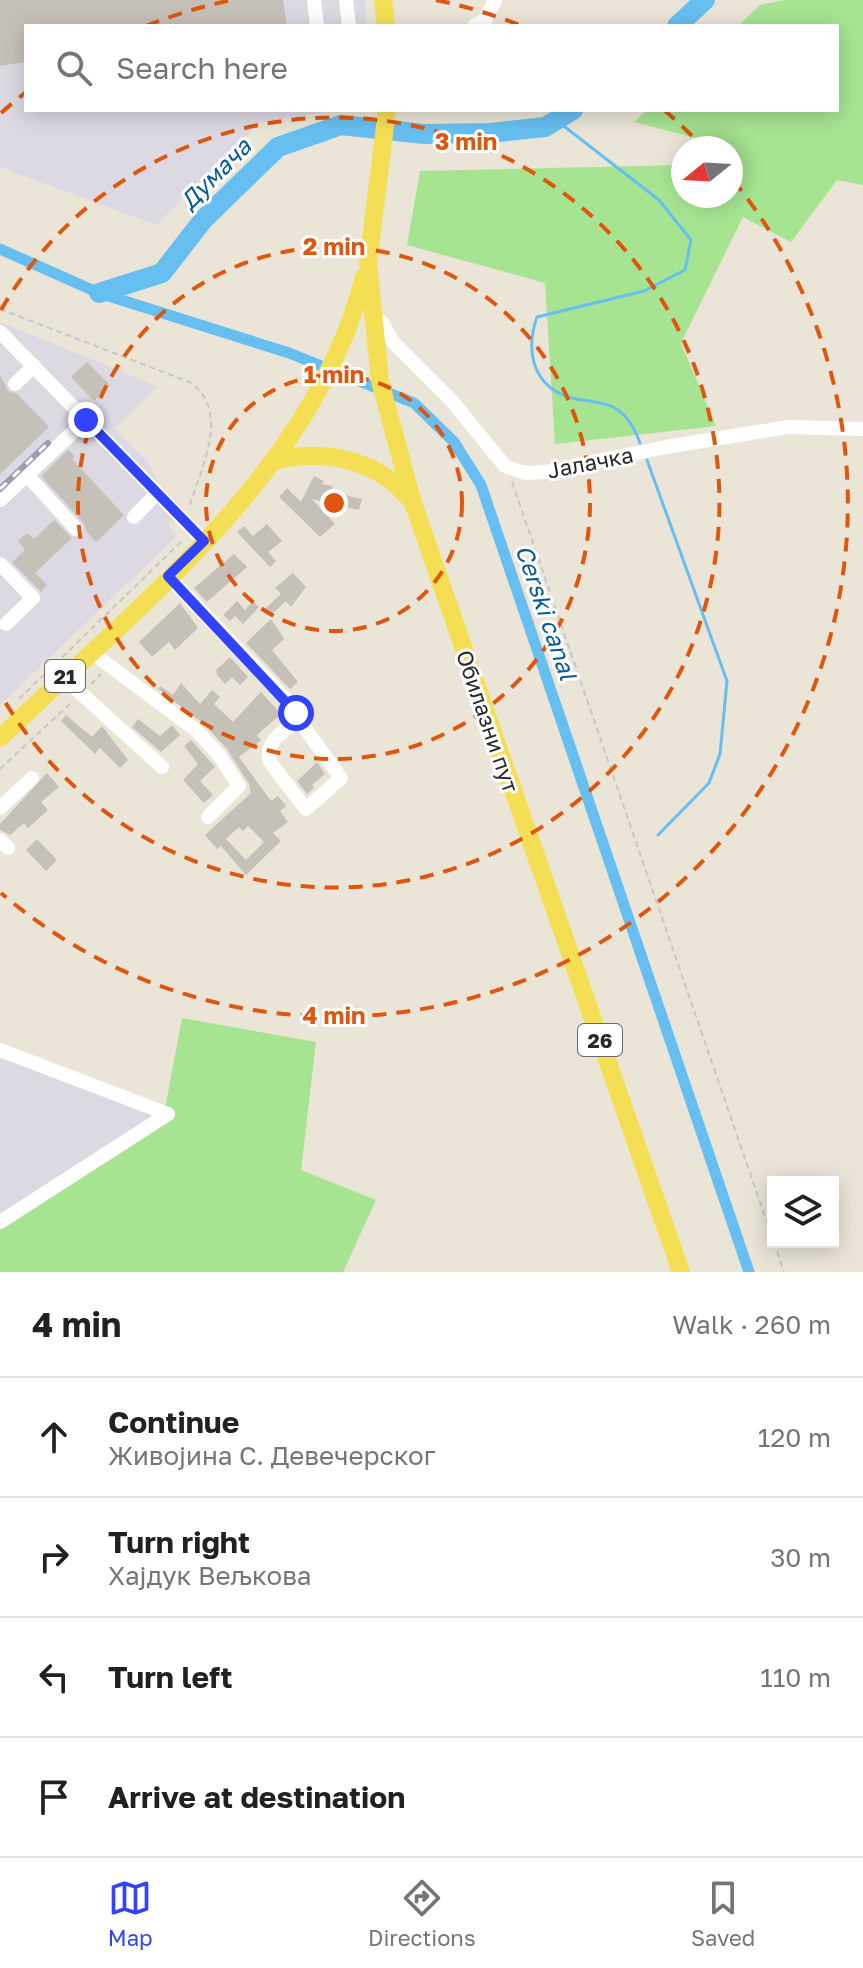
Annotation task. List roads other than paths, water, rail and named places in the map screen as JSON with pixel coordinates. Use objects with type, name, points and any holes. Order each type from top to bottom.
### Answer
[{"type":"main road","points":[[383,0],[386,24]]},
{"type":"main road","name":"Обилазни пут","points":[[387,112],[368,263],[378,327],[380,381],[401,464],[681,1272]]},
{"type":"main road","name":"21","points":[[0,738],[168,576],[194,531],[274,461],[304,416],[346,334],[368,263]]},
{"type":"main road","points":[[274,461],[302,455],[354,463],[385,475],[412,500]]},
{"type":"street","points":[[314,0],[317,24]]},
{"type":"street","points":[[346,0],[349,24]]},
{"type":"street","points":[[477,24],[486,19],[495,0]]},
{"type":"street","name":"Јалачка","points":[[378,327],[451,400],[505,466],[525,473],[545,472],[666,447],[788,427],[863,429]]},
{"type":"street","points":[[0,332],[194,531]]},
{"type":"street","points":[[15,384],[34,366]]},
{"type":"street","points":[[0,500],[86,420]]},
{"type":"street","points":[[27,475],[76,529]]},
{"type":"street","points":[[134,517],[157,493]]},
{"type":"street","points":[[0,564],[33,598],[6,624]]},
{"type":"street","points":[[168,576],[292,704],[297,717],[341,778],[306,809],[270,762],[268,752],[271,743],[297,717]]},
{"type":"street","points":[[90,651],[197,731],[219,755],[239,786],[208,817]]},
{"type":"street","points":[[63,677],[162,767]]},
{"type":"street","points":[[0,808],[32,778]]},
{"type":"street","points":[[0,1050],[168,1114],[0,1222]]},
{"type":"waterway","name":"Думача","points":[[679,24],[705,0]]},
{"type":"waterway","name":"Думача","points":[[99,293],[162,273],[203,220],[278,147],[341,125],[424,134],[490,133],[545,127],[570,112]]},
{"type":"waterway","points":[[556,120],[659,200],[691,240],[685,270],[644,291],[537,317],[532,352],[538,373],[545,382],[565,396],[615,408],[630,423],[640,443]]},
{"type":"waterway","name":"Cerski canal","points":[[0,249],[99,293],[289,353],[414,403],[454,442],[481,485],[749,1272]]},
{"type":"waterway","points":[[647,460],[727,681],[720,754],[709,783],[658,835]]},
{"type":"railway","points":[[0,489],[48,443]]}]
